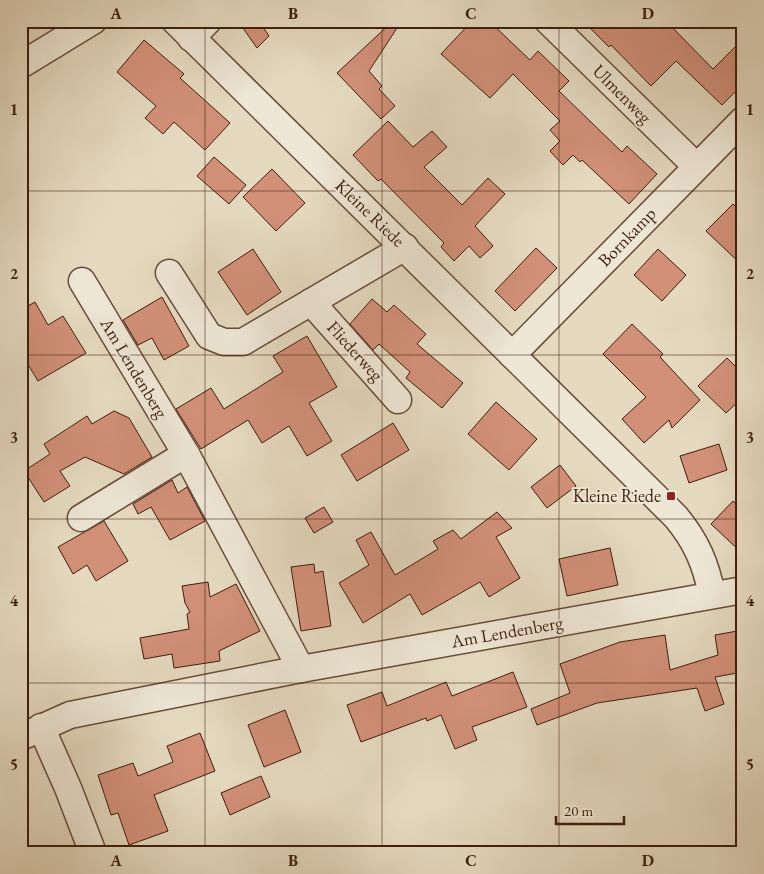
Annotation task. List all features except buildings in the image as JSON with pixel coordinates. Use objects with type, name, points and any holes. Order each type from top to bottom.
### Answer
[{"type":"street","points":[[21,66],[92,21]]},
{"type":"street","name":"Ulmenweg","points":[[548,21],[696,166]]},
{"type":"street","name":"Kleine Riede","points":[[191,27],[512,355],[676,516],[700,552],[712,595]]},
{"type":"street","name":"Bornkamp","points":[[512,355],[743,120]]},
{"type":"street","points":[[169,273],[200,325],[209,336],[224,342],[243,342],[405,247]]},
{"type":"street","name":"Am Lendenberg","points":[[82,281],[186,454],[301,669]]},
{"type":"street","name":"Fliederweg","points":[[311,302],[398,400]]},
{"type":"street","points":[[81,518],[186,454]]},
{"type":"street","name":"Am Lendenberg","points":[[31,732],[70,715],[301,669],[743,590]]},
{"type":"street","points":[[31,732],[68,788],[94,853]]},
{"type":"place","name":"Kleine Riede","points":[[671,496]]}]
